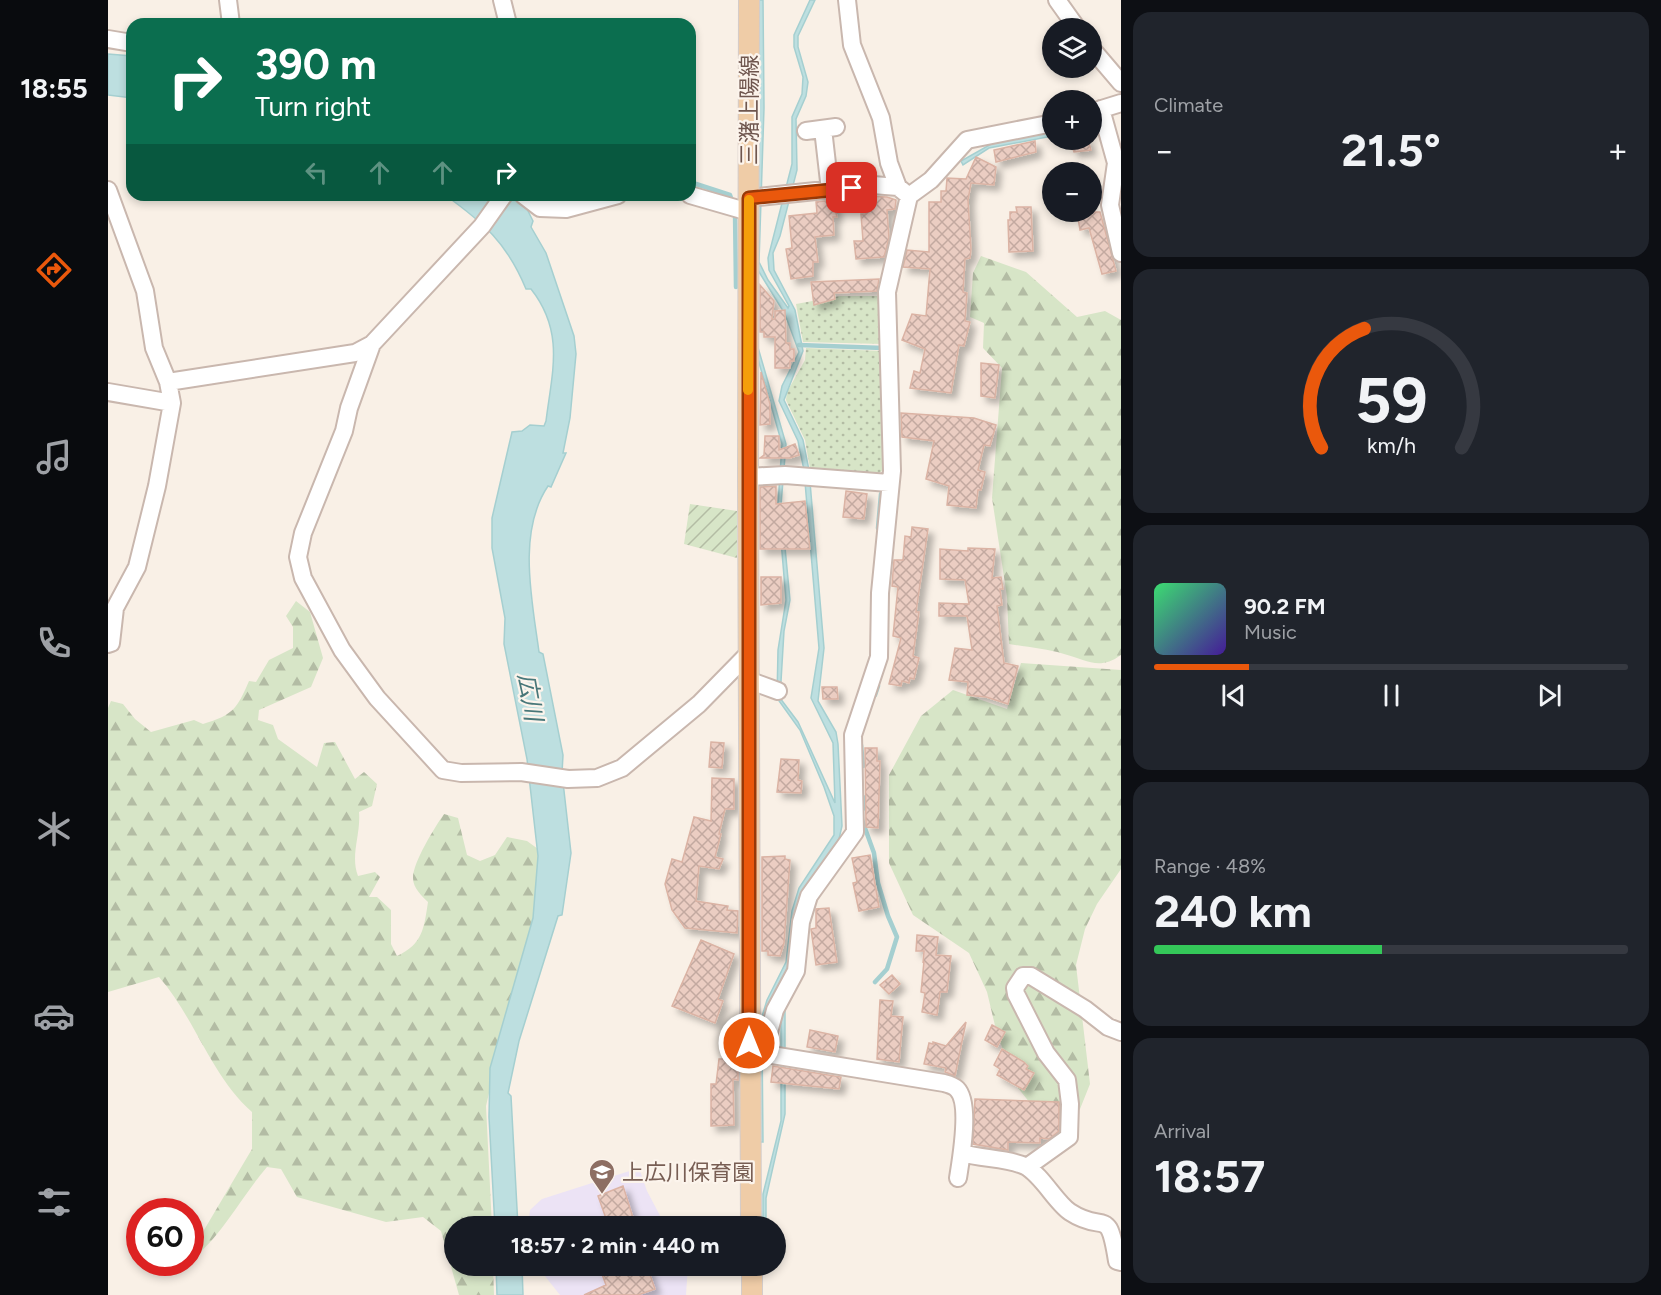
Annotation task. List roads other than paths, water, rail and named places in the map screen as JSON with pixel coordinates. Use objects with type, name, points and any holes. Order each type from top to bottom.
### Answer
[{"type":"main road","name":"三潴上陽線","points":[[749,0],[752,202],[748,680],[756,1052],[751,1216]]},
{"type":"main road","points":[[752,1276],[752,1295]]},
{"type":"street","points":[[228,0],[230,18]]},
{"type":"street","points":[[502,0],[506,18]]},
{"type":"street","points":[[847,0],[852,45],[881,118],[890,163],[903,191],[887,292],[892,471],[889,483],[880,593],[879,657],[853,735],[855,832],[809,896],[801,922],[796,971],[756,1052],[944,1083],[956,1088],[964,1100],[962,1153],[958,1178]]},
{"type":"street","points":[[1057,0],[1070,18]]},
{"type":"street","points":[[108,39],[126,41]]},
{"type":"street","points":[[1102,61],[1121,83]]},
{"type":"street","points":[[1102,114],[1121,104]]},
{"type":"street","points":[[1102,121],[1116,163],[1110,205],[1121,253]]},
{"type":"street","points":[[696,196],[752,202],[797,193],[873,185],[903,191],[931,180],[967,140],[1042,125]]},
{"type":"street","points":[[822,129],[830,190]]},
{"type":"street","points":[[108,190],[145,291],[154,348],[168,382],[172,403],[157,486],[137,567],[115,608],[111,643],[108,644]]},
{"type":"street","points":[[168,382],[355,352],[372,344],[482,226],[500,201]]},
{"type":"street","points":[[531,201],[540,208],[566,209],[596,201]]},
{"type":"street","points":[[372,344],[349,408],[344,431],[303,533],[298,557],[303,578],[342,650],[376,698],[443,770],[461,773],[521,772],[567,779],[597,778],[622,768],[699,704],[748,654]]},
{"type":"street","points":[[108,392],[172,403]]},
{"type":"street","points":[[748,477],[785,476],[889,483]]},
{"type":"street","points":[[748,680],[778,691]]},
{"type":"street","points":[[1027,1167],[1069,1137],[1070,1104],[1067,1080],[1046,1053],[1016,994],[1018,981],[1023,976],[1031,976],[1085,1009],[1108,1027],[1121,1032]]},
{"type":"street","points":[[962,1153],[1027,1167],[1068,1212],[1108,1225],[1113,1233],[1118,1261],[1121,1262]]},
{"type":"water","points":[[759,0],[763,0],[764,108],[759,262],[768,280],[788,308],[769,270],[768,258],[792,164],[792,117],[802,94],[803,77],[794,47],[794,35],[810,0],[815,0],[798,36],[798,47],[808,82],[806,96],[796,119],[797,170],[780,236],[773,253],[774,270],[795,310],[803,351],[784,400],[803,440],[809,470],[824,648],[818,701],[836,732],[842,826],[839,839],[804,891],[790,964],[782,985],[785,1009],[785,1114],[766,1198],[766,1216],[763,1216],[763,1194],[781,1121],[781,1015],[762,1039],[763,1142],[759,1142],[757,1033],[767,1000],[786,962],[792,911],[799,888],[834,835],[834,816],[800,730],[777,698],[778,650],[786,600],[778,505],[782,444],[754,345],[757,344],[786,444],[781,505],[790,600],[784,631],[780,698],[798,722],[835,803],[833,743],[811,698],[819,648],[804,470],[798,441],[779,401],[782,386],[799,352],[785,314],[756,267]]},
{"type":"water","points":[[108,54],[126,56],[126,97],[108,95]]},
{"type":"water","points":[[1042,134],[1042,138],[989,148],[963,165],[961,161],[993,143]]},
{"type":"water","name":"広川","points":[[453,201],[518,201],[526,207],[533,221],[531,227],[546,253],[574,336],[576,354],[570,418],[563,453],[566,453],[551,487],[548,486],[538,504],[530,545],[529,567],[533,611],[539,652],[543,654],[563,755],[562,773],[571,853],[562,915],[558,916],[519,1041],[508,1093],[511,1096],[517,1216],[494,1216],[489,1117],[490,1068],[533,918],[538,856],[527,759],[504,644],[505,618],[492,548],[492,518],[512,432],[522,431],[530,425],[544,426],[546,421],[554,353],[549,321],[542,305],[531,289],[526,289],[511,259],[483,225]]},
{"type":"water","points":[[496,1276],[522,1276],[523,1295],[497,1295]]},
{"type":"waterway","points":[[696,184],[730,195],[732,201]]},
{"type":"waterway","points":[[735,212],[736,287]]},
{"type":"waterway","points":[[799,345],[883,348]]},
{"type":"waterway","points":[[878,528],[881,494]]},
{"type":"waterway","points":[[875,695],[878,686]]},
{"type":"waterway","points":[[861,745],[863,766]]},
{"type":"waterway","points":[[863,797],[863,809]]},
{"type":"waterway","points":[[862,820],[874,853],[878,883],[897,937],[887,969],[875,982]]},
{"type":"place","name":"上広川保育園","points":[[602,1195]]}]
